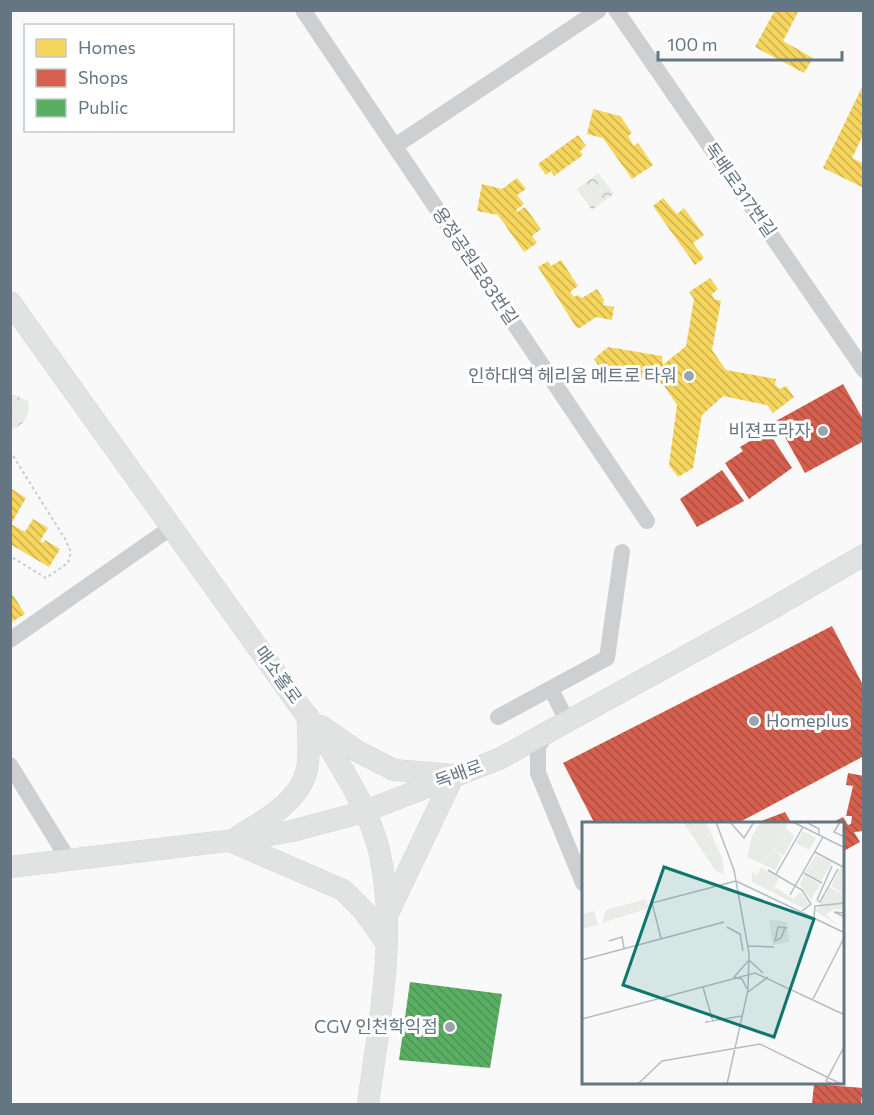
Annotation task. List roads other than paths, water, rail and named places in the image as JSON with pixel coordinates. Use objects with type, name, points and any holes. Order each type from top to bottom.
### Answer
[{"type":"main road","name":"매소홀로","points":[[10,302],[308,716],[349,780],[378,848],[387,916],[382,1002],[368,1104]]},
{"type":"main road","name":"독배로","points":[[10,867],[231,842],[292,831],[363,812],[499,759],[853,568],[864,555]]},
{"type":"main road","points":[[308,716],[357,751],[394,770],[454,775],[387,916]]},
{"type":"main road","points":[[231,842],[274,814],[292,796],[306,772],[308,716]]},
{"type":"main road","points":[[231,842],[343,890],[363,910],[386,942]]},
{"type":"street","name":"용정공원로83번길","points":[[303,10],[647,521]]},
{"type":"street","points":[[395,146],[599,10]]},
{"type":"street","name":"독배로317번길","points":[[616,10],[864,370]]},
{"type":"street","points":[[10,640],[172,527]]},
{"type":"street","points":[[498,717],[607,658],[622,552]]},
{"type":"street","points":[[551,689],[568,723]]},
{"type":"street","points":[[546,734],[538,747],[538,772],[582,881]]},
{"type":"street","points":[[10,765],[68,859]]},
{"type":"place","name":"인하대역 헤리움 메트로 타워","points":[[689,376]]},
{"type":"place","name":"비젼프라자","points":[[823,431]]},
{"type":"place","name":"Homeplus","points":[[754,721]]},
{"type":"place","name":"CGV 인천학익점","points":[[450,1027]]}]
